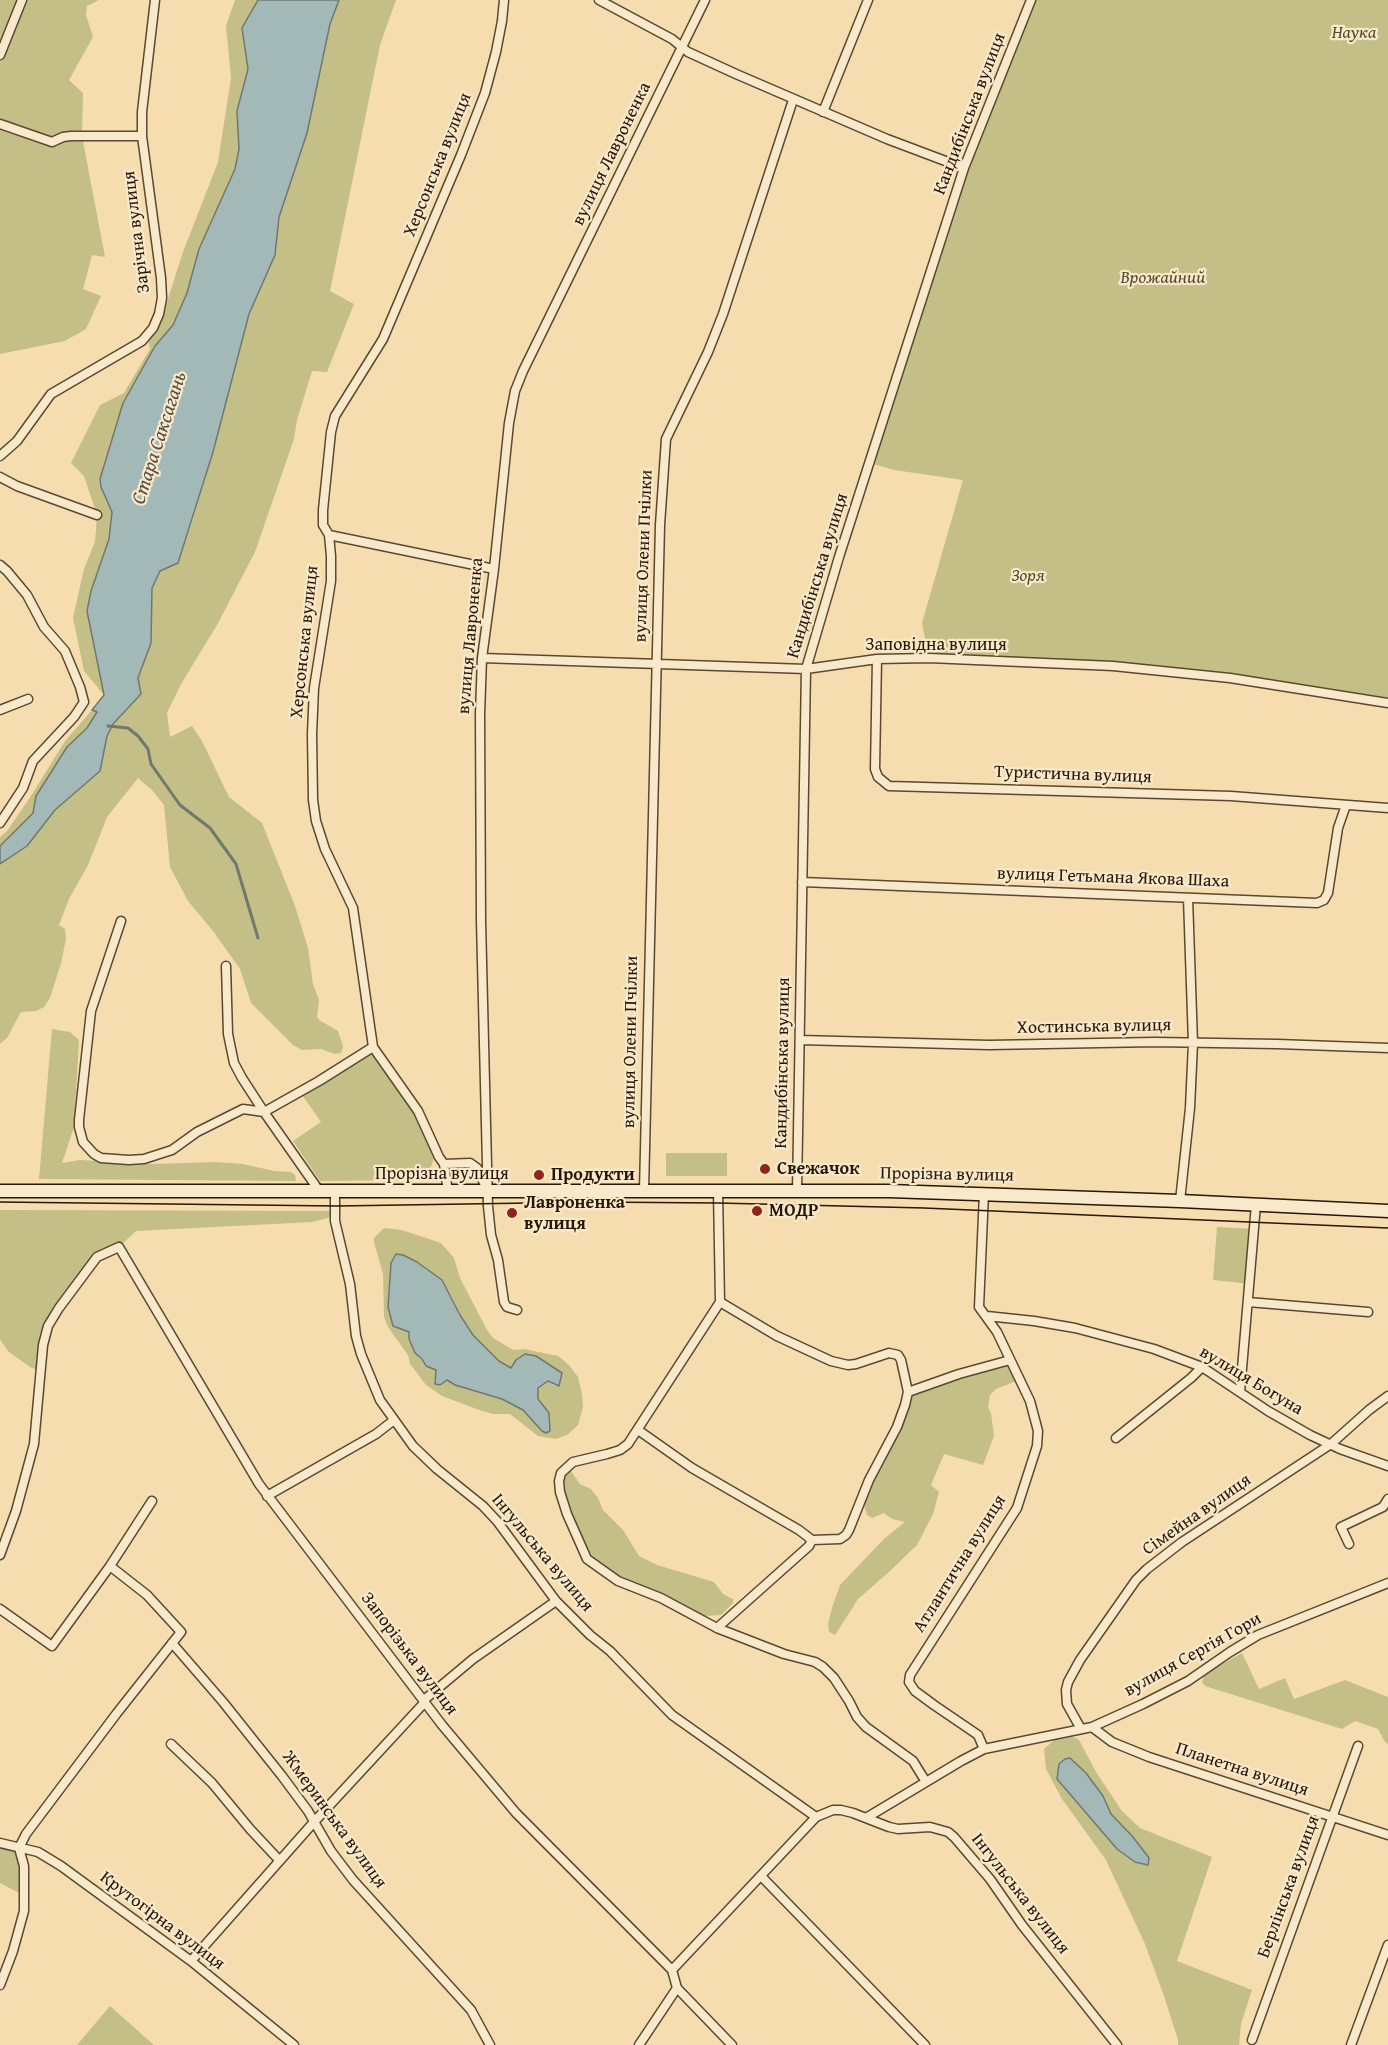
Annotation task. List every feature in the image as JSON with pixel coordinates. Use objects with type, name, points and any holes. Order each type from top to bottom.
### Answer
[{"type":"main road","name":"Прорізна вулиця","points":[[0,1191],[984,1193],[1388,1211]]},
{"type":"street","points":[[0,55],[22,0]]},
{"type":"street","name":"Зарічна вулиця","points":[[0,456],[17,441],[51,394],[142,341],[157,322],[162,291],[142,136],[142,112],[155,0]]},
{"type":"street","name":"Херсонська вулиця","points":[[448,1192],[444,1164],[418,1111],[373,1047],[353,908],[325,849],[316,820],[313,800],[312,734],[314,688],[330,581],[329,535],[324,525],[323,510],[331,432],[335,417],[383,339],[461,155],[484,93],[496,52],[504,0]]},
{"type":"street","points":[[599,0],[672,39],[688,52],[736,75],[888,140],[963,168]]},
{"type":"street","name":"вулиця Лавроненка","points":[[518,1310],[507,1307],[504,1302],[498,1260],[491,1235],[487,1192],[481,921],[482,658],[509,423],[515,391],[523,371],[705,0]]},
{"type":"street","points":[[823,112],[867,0]]},
{"type":"street","name":"Кандибінська вулиця","points":[[797,1191],[806,669],[839,557],[963,168],[1031,0]]},
{"type":"street","name":"вулиця Олени Пчілки","points":[[644,1191],[660,525],[666,439],[708,352],[723,314],[793,100]]},
{"type":"street","points":[[0,124],[52,142],[71,136],[142,136]]},
{"type":"street","points":[[0,477],[17,486],[97,514]]},
{"type":"street","points":[[329,535],[494,569]]},
{"type":"street","points":[[0,565],[27,595],[44,627],[65,651],[84,702],[74,717],[33,761],[23,788],[0,823]]},
{"type":"street","name":"Заповідна вулиця","points":[[482,658],[806,669],[877,659],[929,658],[1113,666],[1230,678],[1388,703]]},
{"type":"street","name":"Туристична вулиця","points":[[877,659],[875,769],[878,777],[890,786],[1232,796],[1388,808]]},
{"type":"street","points":[[0,710],[28,699]]},
{"type":"street","name":"вулиця Гетьмана Якова Шаха","points":[[802,882],[1317,903],[1324,900],[1328,893],[1340,822],[1346,805]]},
{"type":"street","points":[[1180,1201],[1191,1100],[1193,1043],[1188,898]]},
{"type":"street","points":[[121,921],[91,1011],[79,1120],[83,1142],[101,1158],[144,1159],[172,1150],[197,1132],[243,1108],[264,1112],[373,1047]]},
{"type":"street","points":[[226,966],[228,1034],[231,1051],[242,1078],[320,1192]]},
{"type":"street","name":"Хостинська вулиця","points":[[800,1040],[989,1045],[1193,1043],[1388,1048]]},
{"type":"street","points":[[444,1164],[470,1163],[477,1168],[487,1192]]},
{"type":"street","points":[[717,1191],[720,1302],[628,1444],[620,1450],[573,1462],[561,1473],[559,1481],[567,1514],[584,1553],[591,1563],[618,1581],[661,1598],[717,1628],[784,1654],[815,1662],[823,1667],[834,1678],[857,1717],[866,1727],[913,1761],[926,1782]]},
{"type":"street","name":"Інгульська вулиця","points":[[335,1192],[335,1221],[350,1284],[356,1336],[380,1400],[425,1458],[483,1506],[497,1521],[556,1601],[590,1635],[610,1651],[672,1715],[816,1817],[832,1810],[842,1810],[898,1829],[930,1827],[948,1832],[990,1879],[1022,1925],[1117,2045]]},
{"type":"street","name":"Атлантична вулиця","points":[[984,1193],[979,1307],[987,1316],[1030,1401],[1038,1431],[1037,1446],[1017,1508],[910,1675],[909,1682],[915,1691],[934,1706],[978,1735],[984,1749]]},
{"type":"street","points":[[1240,1392],[1256,1204]]},
{"type":"street","name":"Запорізька вулиця","points":[[0,1555],[16,1510],[34,1444],[42,1354],[47,1330],[59,1308],[97,1257],[119,1247],[267,1496],[461,1749],[516,1812],[672,1970],[677,1988],[732,2045]]},
{"type":"street","points":[[638,1430],[692,1468],[799,1530],[812,1540],[840,1539],[846,1535],[897,1427],[908,1392],[901,1359],[898,1355],[885,1354],[856,1364],[848,1365],[831,1361],[777,1336],[720,1302]]},
{"type":"street","points":[[1248,1302],[1368,1312]]},
{"type":"street","name":"вулиця Богуна","points":[[987,1316],[1075,1328],[1154,1349],[1202,1367],[1268,1411],[1330,1444],[1388,1466]]},
{"type":"street","points":[[908,1392],[959,1374],[1010,1360]]},
{"type":"street","points":[[1116,1438],[1202,1367]]},
{"type":"street","name":"Сімейна вулиця","points":[[1081,1729],[1067,1704],[1068,1682],[1080,1660],[1136,1580],[1182,1542],[1330,1444],[1388,1396]]},
{"type":"street","points":[[267,1496],[376,1434],[394,1420]]},
{"type":"street","points":[[1349,1544],[1341,1527],[1383,1507],[1388,1499]]},
{"type":"street","points":[[0,1609],[52,1646],[110,1566],[152,1500]]},
{"type":"street","points":[[717,1628],[812,1540]]},
{"type":"street","points":[[0,1985],[13,1952],[24,1911],[24,1866],[20,1848],[26,1834],[181,1632],[147,1595],[110,1566]]},
{"type":"street","name":"вулиця Сергія Гори","points":[[1081,1729],[1092,1727],[1188,1681],[1258,1635],[1388,1583]]},
{"type":"street","points":[[191,1961],[279,1860],[425,1701],[473,1659],[556,1601]]},
{"type":"street","name":"Жмеринська вулиця","points":[[172,1643],[282,1776],[331,1851],[354,1880],[471,2010],[490,2045]]},
{"type":"street","name":"Планетна вулиця","points":[[1092,1727],[1112,1742],[1149,1757],[1388,1835]]},
{"type":"street","points":[[866,1818],[984,1749],[1081,1729]]},
{"type":"street","points":[[171,1744],[212,1784],[279,1860]]},
{"type":"street","name":"Берлінська вулиця","points":[[1252,2040],[1358,1746]]},
{"type":"street","points":[[672,1970],[816,1817]]},
{"type":"street","name":"Крутогірна вулиця","points":[[0,1843],[38,1852],[62,1866],[191,1961],[294,2045]]},
{"type":"street","points":[[761,1876],[926,2045]]},
{"type":"street","points":[[1352,2045],[1388,1945]]},
{"type":"street","points":[[639,2045],[677,1988]]},
{"type":"green space","points":[[0,0],[99,0],[87,6],[86,15],[93,37],[69,80],[83,93],[82,136],[105,257],[92,255],[83,289],[101,296],[86,329],[65,341],[0,354]]},
{"type":"green space","points":[[235,0],[258,0],[242,28],[248,69],[237,111],[239,149],[235,169],[200,249],[187,293],[173,325],[155,346],[101,487],[112,512],[109,539],[91,591],[104,695],[84,671],[73,618],[84,569],[95,542],[97,515],[84,476],[71,463],[100,405],[124,393],[150,349],[147,334],[165,308],[183,252],[218,162],[231,78],[226,26]]},
{"type":"green space","points":[[339,0],[396,0],[380,45],[330,291],[354,304],[327,372],[312,371],[297,420],[294,439],[255,552],[167,713],[170,737],[192,726],[202,741],[229,797],[262,823],[295,906],[308,948],[313,984],[319,1000],[317,1017],[338,1031],[343,1046],[341,1053],[335,1054],[321,1049],[302,1050],[293,1045],[251,1003],[240,969],[188,901],[170,867],[164,805],[138,778],[107,817],[88,865],[69,899],[59,925],[65,929],[66,939],[50,998],[44,1007],[36,1011],[21,1012],[7,1038],[0,1044],[0,864],[27,846],[55,810],[100,771],[107,736],[113,724],[141,694],[138,678],[151,643],[152,588],[160,571],[178,563],[191,525],[213,452],[249,314],[275,255],[279,217],[307,133],[330,24]]},
{"type":"green space","name":"Врожайний","points":[[1031,0],[1388,0],[1388,703],[1113,666],[929,658],[922,623],[963,480],[894,470],[870,463],[963,168]]},
{"type":"green space","points":[[92,710],[97,711],[87,728],[67,747],[36,796],[33,813],[0,846],[0,837],[7,831],[29,799],[65,741]]},
{"type":"green space","points":[[52,1029],[70,1032],[79,1040],[74,1127],[62,1163],[80,1160],[153,1164],[215,1162],[243,1164],[274,1171],[291,1172],[295,1175],[296,1181],[39,1179]]},
{"type":"green space","points":[[373,1047],[418,1111],[436,1152],[431,1167],[425,1177],[419,1180],[320,1181],[293,1141],[321,1122],[300,1092]]},
{"type":"green space","points":[[666,1153],[727,1153],[727,1176],[666,1176]]},
{"type":"green space","points":[[0,1210],[335,1211],[335,1216],[312,1222],[136,1231],[119,1247],[97,1257],[50,1322],[40,1371],[30,1367],[9,1352],[0,1340]]},
{"type":"green space","points":[[1217,1227],[1254,1229],[1250,1284],[1213,1280]]},
{"type":"green space","points":[[384,1228],[402,1230],[441,1243],[454,1258],[460,1278],[493,1338],[513,1350],[524,1349],[558,1356],[569,1365],[578,1377],[582,1394],[583,1407],[578,1425],[567,1435],[556,1439],[538,1436],[510,1414],[493,1414],[482,1411],[442,1396],[426,1385],[410,1364],[408,1355],[388,1327],[384,1317],[383,1274],[374,1238]],"holes":[[[396,1254],[417,1262],[451,1295],[473,1335],[499,1361],[511,1368],[525,1354],[536,1356],[562,1373],[555,1386],[547,1381],[538,1388],[538,1399],[549,1413],[550,1431],[518,1407],[502,1399],[435,1378],[436,1370],[426,1366],[411,1343],[409,1332],[388,1307],[391,1263]]]},
{"type":"green space","points":[[1010,1360],[1019,1380],[996,1389],[990,1395],[988,1407],[994,1436],[983,1465],[944,1454],[931,1485],[939,1492],[933,1514],[917,1545],[858,1599],[835,1635],[829,1632],[828,1624],[840,1585],[885,1538],[905,1522],[892,1519],[884,1513],[872,1518],[867,1515],[862,1499],[908,1392]]},
{"type":"green space","points":[[568,1470],[580,1484],[591,1489],[603,1510],[623,1530],[639,1556],[657,1565],[714,1582],[723,1594],[733,1599],[733,1603],[721,1615],[704,1616],[626,1581],[596,1562],[585,1544],[564,1497],[563,1476]]},
{"type":"green space","points":[[1242,1653],[1259,1689],[1285,1678],[1294,1699],[1345,1680],[1388,1697],[1388,1744],[1378,1729],[1355,1721],[1342,1729],[1205,1686],[1202,1682],[1205,1674]]},
{"type":"green space","points":[[1072,1736],[1079,1740],[1096,1772],[1122,1811],[1140,1828],[1212,1857],[1177,1961],[1252,1990],[1241,2024],[1239,2045],[1178,2045],[1164,1996],[1145,1944],[1106,1860],[1062,1799],[1046,1769],[1044,1749],[1054,1740]]},
{"type":"green space","points":[[0,1843],[19,1848],[25,1896],[0,1883]]},
{"type":"green space","points":[[110,2006],[154,2045],[77,2045]]},
{"type":"water","name":"Стара Саксагань","points":[[258,0],[339,0],[330,24],[307,133],[279,217],[275,255],[249,314],[213,452],[178,563],[160,571],[152,588],[151,643],[138,678],[141,694],[113,724],[107,736],[100,771],[55,810],[27,846],[0,864],[0,846],[33,813],[36,796],[67,747],[87,728],[97,712],[92,710],[104,695],[87,611],[91,591],[109,539],[112,512],[100,479],[123,403],[155,346],[173,325],[187,293],[199,249],[235,169],[239,149],[237,111],[248,69],[242,28]]},
{"type":"water","points":[[396,1254],[417,1262],[442,1280],[473,1335],[499,1361],[511,1368],[516,1360],[525,1354],[536,1356],[562,1373],[559,1386],[548,1381],[538,1388],[538,1399],[549,1413],[550,1431],[546,1433],[542,1431],[523,1410],[502,1399],[455,1385],[447,1380],[440,1385],[435,1384],[436,1370],[426,1366],[415,1353],[409,1339],[409,1332],[393,1326],[388,1307],[391,1263]]},
{"type":"water","points":[[1070,1758],[1086,1773],[1103,1796],[1111,1814],[1149,1858],[1148,1865],[1135,1862],[1117,1849],[1057,1779],[1059,1764]]},
{"type":"waterway","points":[[108,726],[128,728],[138,736],[148,749],[151,764],[180,805],[210,828],[236,864],[258,938]]},
{"type":"tram line","points":[[0,1202],[337,1206],[594,1202],[718,1203],[924,1208],[1388,1228]]},
{"type":"place","name":"Свежачок","points":[[765,1169]]},
{"type":"place","name":"Продукти","points":[[539,1175]]},
{"type":"place","name":"МОДР","points":[[757,1211]]},
{"type":"place","name":"Лавроненка вулиця","points":[[512,1213]]},
{"type":"park label","name":"Наука","points":[[1354,33]]},
{"type":"park label","name":"Зоря","points":[[1028,576]]}]
